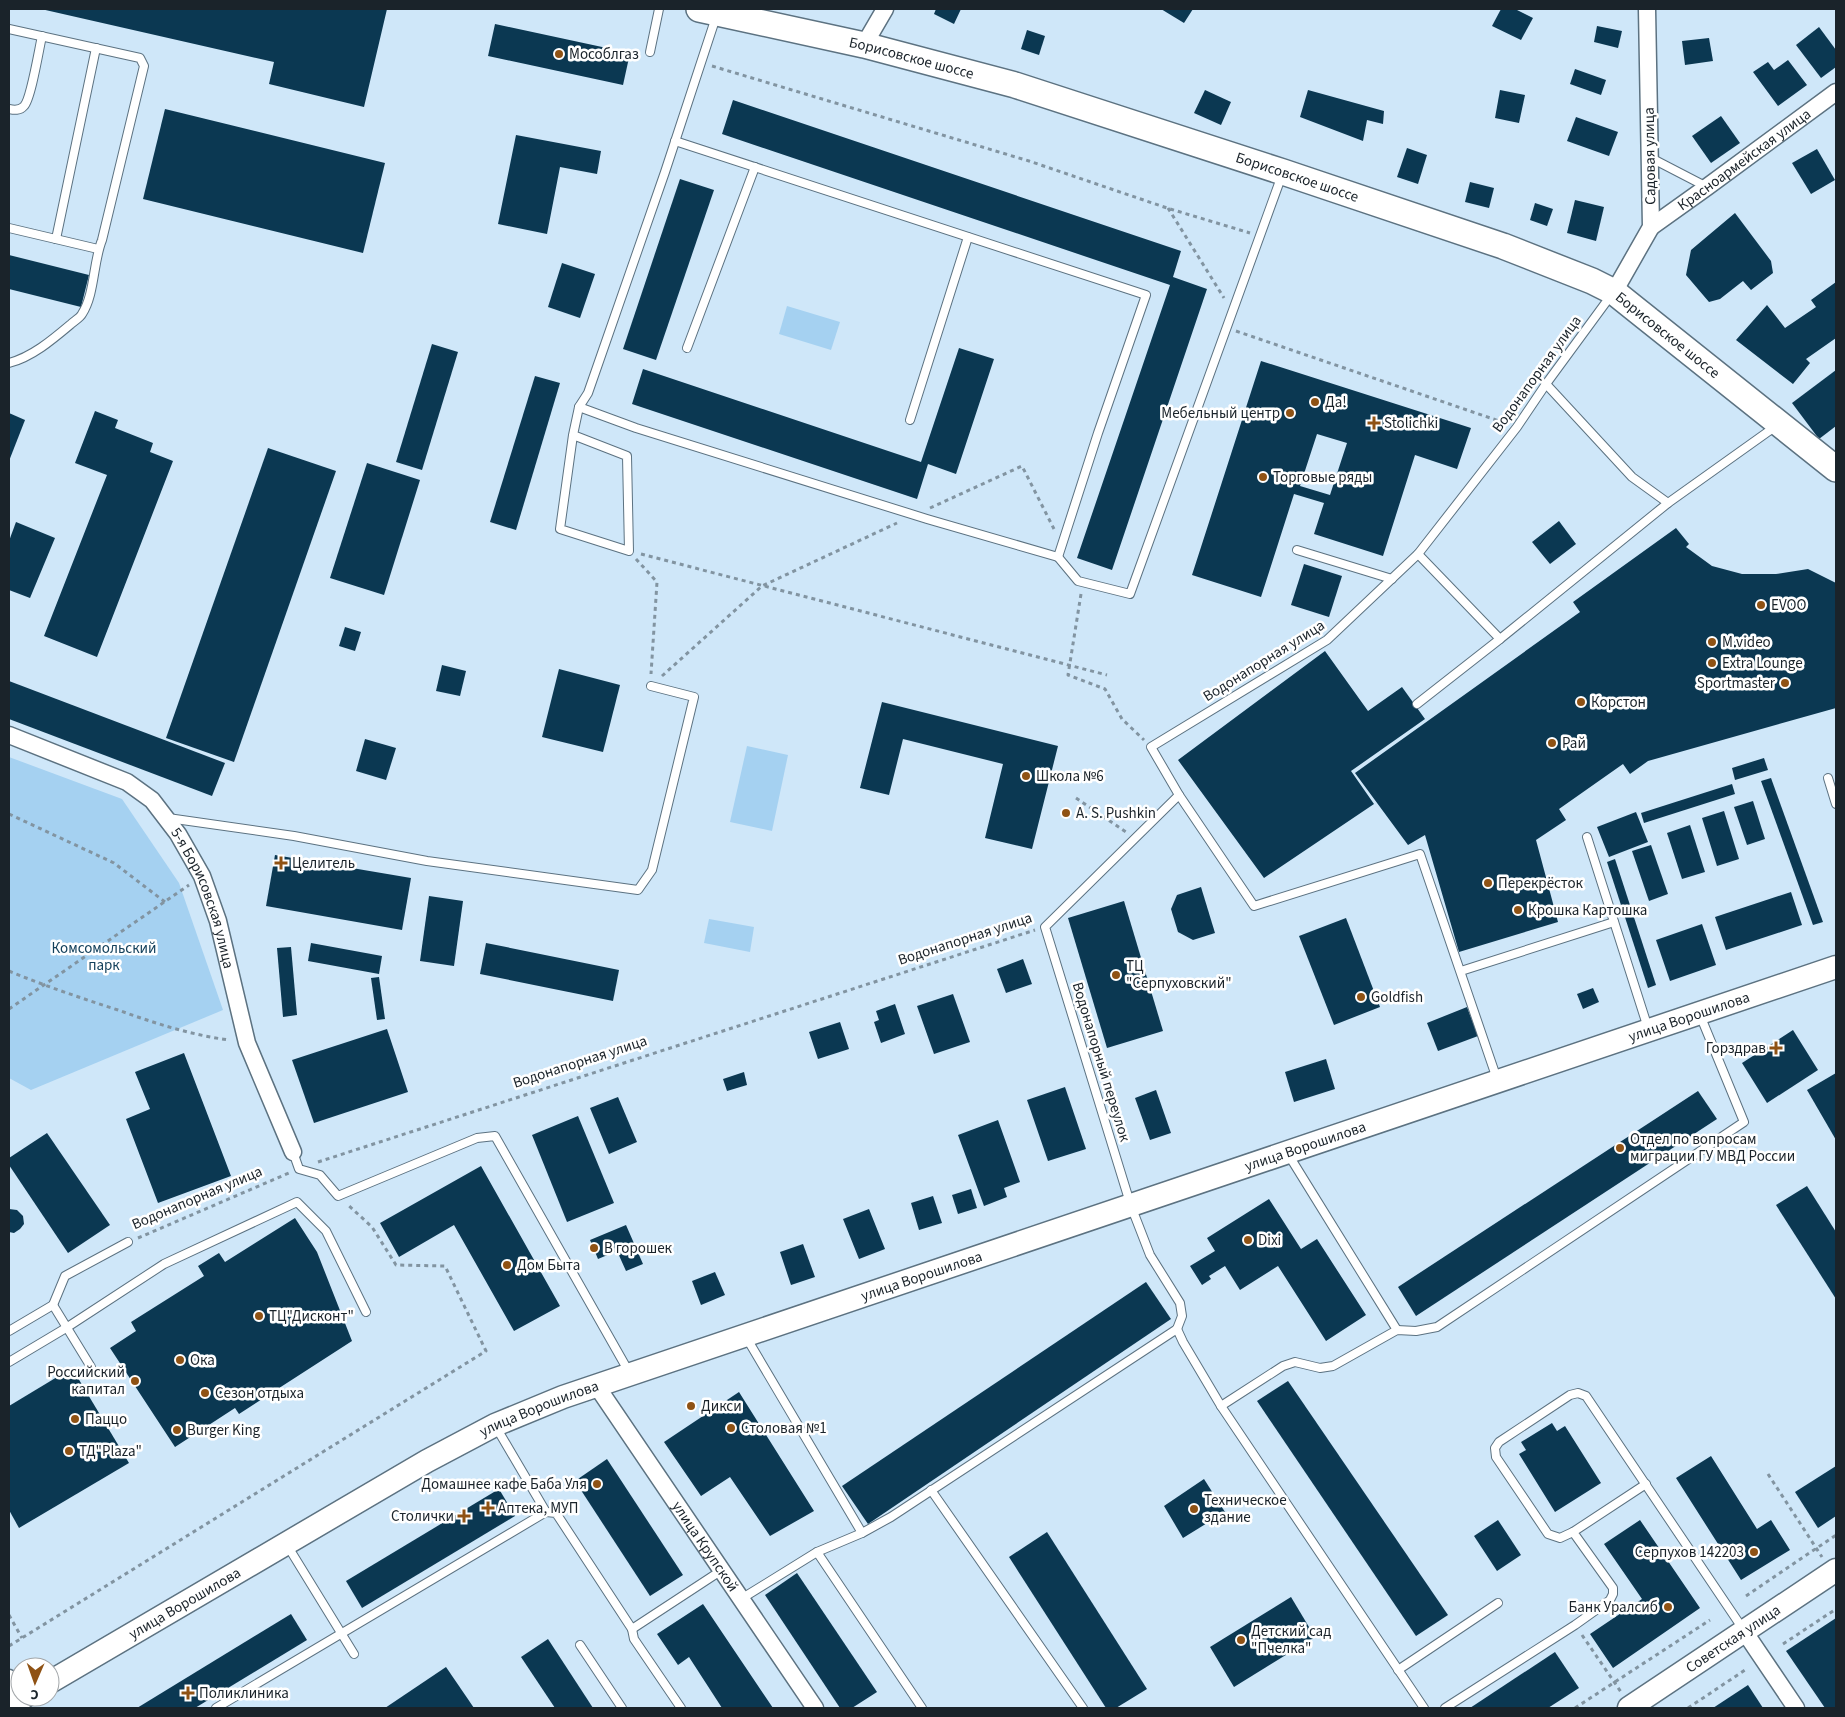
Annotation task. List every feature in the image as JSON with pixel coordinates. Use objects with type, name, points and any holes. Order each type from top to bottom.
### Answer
[{"type":"main road","name":"Борисовское шоссе","points":[[709,10],[864,45],[1015,85],[1284,172],[1503,246],[1592,282],[1614,292],[1836,469]]},
{"type":"main road","name":"улица Ворошилова","points":[[60,1676],[427,1461],[495,1426],[596,1384],[1131,1206],[1836,966]]},
{"type":"main road","name":"Советская улица","points":[[1630,1708],[1744,1630],[1835,1571]]},
{"type":"street","points":[[864,45],[885,9]]},
{"type":"street","name":"Садовая улица","points":[[1614,292],[1651,226],[1647,9]]},
{"type":"street","name":"Красноармейская улица","points":[[1651,226],[1836,92]]},
{"type":"street","name":"5-я Борисовская улица","points":[[9,735],[127,782],[152,800],[178,834],[202,876],[218,921],[247,1043],[293,1152]]},
{"type":"street","name":"улица Крупской","points":[[596,1384],[815,1708]]},
{"type":"street","points":[[1744,1630],[1796,1708]]},
{"type":"lane","points":[[650,52],[659,9]]},
{"type":"lane","points":[[573,435],[627,456],[629,551],[560,530],[573,435],[579,407],[588,393],[701,63],[709,10]]},
{"type":"lane","points":[[9,30],[140,58],[144,66],[102,240],[98,249],[98,258],[82,315],[36,351],[9,363]]},
{"type":"lane","points":[[9,110],[17,110],[24,106],[42,36]]},
{"type":"lane","points":[[56,239],[96,48]]},
{"type":"lane","points":[[675,141],[1146,296],[1098,433],[1058,557]]},
{"type":"lane","points":[[1651,158],[1707,187]]},
{"type":"lane","points":[[687,348],[755,167]]},
{"type":"lane","points":[[579,407],[636,428],[895,509],[1058,557],[1078,581],[1130,594],[1284,172]]},
{"type":"lane","points":[[9,228],[98,249]]},
{"type":"lane","points":[[910,420],[968,237]]},
{"type":"lane","name":"Водонапорная улица","points":[[1152,747],[1327,640],[1418,554],[1517,427],[1546,384],[1614,292]]},
{"type":"lane","points":[[1546,384],[1632,477],[1668,503]]},
{"type":"lane","points":[[1417,704],[1668,503],[1780,423]]},
{"type":"lane","points":[[1297,550],[1392,579]]},
{"type":"lane","points":[[1418,554],[1500,639]]},
{"type":"lane","points":[[166,818],[294,836],[427,861],[638,890],[652,870],[694,697],[650,686]]},
{"type":"lane","points":[[1152,747],[1179,795],[1254,906],[1420,854],[1498,1081]]},
{"type":"lane","points":[[1828,778],[1836,804]]},
{"type":"lane","name":"Водонапорная улица","points":[[1046,927],[1179,795]]},
{"type":"lane","points":[[1587,837],[1648,1030]]},
{"type":"lane","points":[[1461,971],[1614,922]]},
{"type":"lane","name":"Водонапорный переулок","points":[[1046,927],[1131,1206],[1150,1255],[1180,1303],[1182,1316],[1178,1329]]},
{"type":"lane","points":[[1221,1406],[1283,1366],[1295,1362],[1320,1368],[1333,1366],[1397,1330],[1416,1331],[1437,1327],[1744,1122],[1699,1013]]},
{"type":"lane","points":[[293,1152],[299,1168],[320,1174],[338,1196],[477,1138],[495,1136],[630,1373]]},
{"type":"lane","points":[[1287,1152],[1397,1330]]},
{"type":"lane","points":[[9,1362],[66,1328],[164,1264],[297,1202],[326,1231],[366,1312]]},
{"type":"lane","points":[[9,1331],[52,1305],[65,1276],[128,1242]]},
{"type":"lane","points":[[52,1305],[91,1368]]},
{"type":"lane","points":[[741,1599],[817,1552],[862,1533],[932,1490],[1178,1329],[1183,1342],[1221,1406],[1424,1708]]},
{"type":"lane","points":[[745,1335],[862,1533]]},
{"type":"lane","points":[[1646,1484],[1573,1532],[1560,1538],[1548,1534],[1496,1457],[1495,1448],[1499,1442],[1570,1394],[1578,1393],[1586,1396],[1646,1484],[1744,1630]]},
{"type":"lane","points":[[495,1426],[546,1512]]},
{"type":"lane","points":[[932,1490],[1083,1708]]},
{"type":"lane","points":[[216,1708],[341,1632],[546,1512],[556,1513],[632,1628],[634,1639],[681,1708]]},
{"type":"lane","points":[[1445,1708],[1575,1625],[1610,1600],[1613,1588],[1573,1532]]},
{"type":"lane","points":[[286,1544],[354,1654]]},
{"type":"lane","points":[[817,1552],[922,1708]]},
{"type":"lane","points":[[632,1628],[722,1570]]},
{"type":"lane","points":[[1398,1670],[1498,1603]]},
{"type":"lane","points":[[580,1645],[622,1708]]},
{"type":"path","points":[[701,63],[1029,161],[1167,208],[1260,236]]},
{"type":"path","points":[[1167,208],[1232,312]]},
{"type":"path","points":[[1227,327],[1517,427]]},
{"type":"path","points":[[629,551],[1107,675]]},
{"type":"path","points":[[629,551],[657,582],[650,686]]},
{"type":"path","points":[[1083,582],[1068,675],[1105,690],[1122,719],[1152,747]]},
{"type":"path","points":[[650,686],[762,586]]},
{"type":"path","points":[[1076,798],[1135,838]]},
{"type":"path","points":[[9,814],[114,863],[165,902]]},
{"type":"path","points":[[9,1009],[202,876]]},
{"type":"path","name":"Водонапорная улица","points":[[128,1242],[299,1168],[329,1157],[1046,927]]},
{"type":"path","points":[[9,971],[43,985],[150,1021],[207,1038],[247,1043]]},
{"type":"path","points":[[9,1646],[486,1352],[445,1266],[396,1265],[372,1227],[338,1196]]},
{"type":"path","points":[[1768,1474],[1816,1548],[1835,1571]]},
{"type":"path","points":[[1746,1596],[1836,1535]]},
{"type":"path","points":[[1783,1644],[1836,1609]]},
{"type":"path","points":[[9,1615],[22,1638]]},
{"type":"path","points":[[1575,1708],[1710,1620]]},
{"type":"path","points":[[1575,1625],[1630,1708]]},
{"type":"path","points":[[1688,1708],[1744,1670]]},
{"type":"green space","points":[[787,306],[840,322],[831,350],[779,334]]},
{"type":"green space","points":[[747,746],[788,755],[772,831],[730,822]]},
{"type":"green space","name":"Комсомольский парк","points":[[9,757],[122,799],[179,883],[223,1010],[31,1090],[9,1078]]},
{"type":"green space","points":[[709,919],[754,927],[750,952],[704,943]]},
{"type":"building","points":[[41,9],[387,9],[364,107],[269,84],[274,62]]},
{"type":"building","points":[[936,9],[961,9],[954,24],[934,14]]},
{"type":"building","points":[[1161,9],[1193,9],[1184,23]]},
{"type":"building","points":[[1501,9],[1515,9],[1533,18],[1521,40],[1492,26]]},
{"type":"building","name":"Мособлгаз","points":[[495,24],[630,53],[623,85],[488,56]]},
{"type":"building","points":[[1597,26],[1622,31],[1618,48],[1594,42]]},
{"type":"building","points":[[1819,27],[1836,50],[1836,67],[1821,78],[1796,45]]},
{"type":"building","points":[[1027,30],[1045,36],[1039,55],[1021,49]]},
{"type":"building","points":[[1709,38],[1713,61],[1685,65],[1682,41]]},
{"type":"building","points":[[1788,60],[1807,85],[1778,106],[1753,72],[1768,62],[1774,70]]},
{"type":"building","points":[[1575,69],[1606,80],[1601,95],[1570,84]]},
{"type":"building","points":[[1205,90],[1231,102],[1221,125],[1194,113]]},
{"type":"building","points":[[1308,90],[1384,111],[1383,124],[1367,120],[1363,141],[1300,117]]},
{"type":"building","points":[[1500,90],[1525,95],[1519,123],[1495,118]]},
{"type":"building","points":[[733,100],[1181,251],[1173,277],[1207,289],[1112,570],[1077,558],[1170,285],[722,134]]},
{"type":"building","points":[[165,109],[385,163],[363,253],[143,199]]},
{"type":"building","points":[[1721,116],[1740,143],[1711,163],[1692,136]]},
{"type":"building","points":[[1576,117],[1618,132],[1609,156],[1567,141]]},
{"type":"building","points":[[516,135],[601,151],[597,174],[560,167],[547,234],[498,224]]},
{"type":"building","points":[[1407,148],[1427,155],[1418,184],[1397,177]]},
{"type":"building","points":[[1817,149],[1835,180],[1811,194],[1792,163]]},
{"type":"building","points":[[680,179],[714,190],[656,360],[623,349]]},
{"type":"building","points":[[1470,182],[1494,188],[1489,208],[1465,202]]},
{"type":"building","points":[[1575,200],[1604,207],[1596,241],[1567,233]]},
{"type":"building","points":[[1535,203],[1553,209],[1547,226],[1530,220]]},
{"type":"building","points":[[1735,213],[1771,261],[1773,273],[1751,290],[1743,281],[1720,299],[1709,302],[1686,275],[1691,250]]},
{"type":"building","points":[[9,255],[89,275],[81,307],[9,289]]},
{"type":"building","points":[[562,263],[595,274],[580,318],[548,307]]},
{"type":"building","points":[[1836,282],[1836,338],[1806,359],[1810,363],[1793,384],[1736,340],[1767,305],[1785,328],[1816,307],[1811,300]]},
{"type":"building","points":[[432,344],[458,352],[422,470],[396,462]]},
{"type":"building","points":[[959,348],[994,359],[956,474],[928,464],[917,499],[632,404],[643,369],[921,462]]},
{"type":"building","name":"Торговые ряды","points":[[1261,361],[1471,428],[1457,469],[1415,455],[1383,556],[1314,534],[1324,503],[1294,494],[1261,597],[1192,575]],"holes":[[[1317,434],[1347,443],[1330,495],[1300,486]]]},
{"type":"building","points":[[1836,370],[1836,426],[1819,439],[1792,403]]},
{"type":"building","points":[[535,376],[560,383],[516,530],[490,522]]},
{"type":"building","points":[[95,411],[118,420],[115,428],[153,443],[150,452],[173,461],[97,657],[44,636],[107,475],[75,463]]},
{"type":"building","points":[[9,413],[25,420],[9,461]]},
{"type":"building","points":[[268,448],[336,471],[234,762],[166,738]]},
{"type":"building","points":[[367,463],[420,480],[384,595],[330,578]]},
{"type":"building","points":[[1559,521],[1576,544],[1550,564],[1532,542]]},
{"type":"building","points":[[16,522],[55,538],[30,598],[9,590],[9,541]]},
{"type":"building","points":[[1676,528],[1689,544],[1686,547],[1712,566],[1742,574],[1776,574],[1808,569],[1836,583],[1836,708],[1648,761],[1630,774],[1623,764],[1559,809],[1566,820],[1536,840],[1558,922],[1459,952],[1425,835],[1408,845],[1355,773],[1580,612],[1573,602]]},
{"type":"building","points":[[1304,564],[1342,576],[1329,617],[1291,605]]},
{"type":"building","points":[[345,627],[361,632],[355,651],[339,646]]},
{"type":"building","points":[[1325,651],[1368,711],[1402,687],[1425,719],[1351,771],[1374,804],[1264,878],[1178,760]]},
{"type":"building","points":[[442,665],[466,671],[460,696],[436,691]]},
{"type":"building","points":[[559,669],[620,685],[603,752],[542,737]]},
{"type":"building","points":[[9,681],[225,763],[212,796],[9,719]]},
{"type":"building","name":"Школа №6","points":[[882,702],[1058,746],[1032,849],[985,838],[1003,764],[903,739],[889,795],[860,788]]},
{"type":"building","points":[[365,739],[396,748],[386,780],[356,771]]},
{"type":"building","points":[[1764,758],[1768,770],[1735,780],[1732,768]]},
{"type":"building","points":[[1771,778],[1823,922],[1813,925],[1761,781]]},
{"type":"building","points":[[1732,784],[1735,794],[1644,823],[1641,813]]},
{"type":"building","points":[[1753,801],[1765,839],[1747,845],[1734,807]]},
{"type":"building","points":[[1724,811],[1739,859],[1717,866],[1702,818]]},
{"type":"building","points":[[1636,812],[1648,842],[1609,857],[1597,827]]},
{"type":"building","points":[[1690,825],[1705,872],[1682,879],[1667,833]]},
{"type":"building","points":[[1651,845],[1668,894],[1649,901],[1632,851]]},
{"type":"building","points":[[275,855],[411,878],[402,930],[266,906]]},
{"type":"building","points":[[1615,859],[1656,985],[1648,988],[1607,862]]},
{"type":"building","points":[[1201,887],[1215,933],[1193,940],[1178,932],[1171,909],[1177,895]]},
{"type":"building","points":[[1791,892],[1802,925],[1726,950],[1715,917]]},
{"type":"building","points":[[429,896],[463,901],[454,966],[420,961]]},
{"type":"building","name":"ТЦ \"Серпуховский\"","points":[[1124,901],[1163,1031],[1107,1048],[1068,918]]},
{"type":"building","points":[[1346,918],[1380,1007],[1334,1025],[1299,936]]},
{"type":"building","points":[[1702,924],[1716,965],[1670,981],[1656,940]]},
{"type":"building","points":[[311,943],[382,956],[379,974],[308,961]]},
{"type":"building","points":[[486,943],[619,970],[613,1001],[480,974]]},
{"type":"building","points":[[291,947],[297,1015],[283,1017],[277,948]]},
{"type":"building","points":[[1023,959],[1032,984],[1006,993],[997,969]]},
{"type":"building","points":[[379,977],[385,1019],[377,1020],[371,978]]},
{"type":"building","points":[[1593,988],[1599,1002],[1583,1009],[1577,994]]},
{"type":"building","points":[[953,994],[970,1042],[934,1054],[917,1006]]},
{"type":"building","points":[[895,1004],[905,1034],[881,1043],[874,1022],[879,1020],[876,1011]]},
{"type":"building","points":[[1467,1007],[1478,1036],[1438,1051],[1427,1023]]},
{"type":"building","points":[[840,1022],[849,1049],[818,1059],[809,1032]]},
{"type":"building","points":[[387,1029],[408,1092],[314,1123],[292,1060]]},
{"type":"building","points":[[1793,1030],[1818,1070],[1767,1103],[1742,1063]]},
{"type":"building","points":[[184,1053],[231,1176],[158,1203],[126,1119],[150,1109],[135,1072]]},
{"type":"building","points":[[1326,1059],[1335,1089],[1294,1102],[1285,1072]]},
{"type":"building","points":[[744,1072],[747,1085],[727,1091],[723,1079]]},
{"type":"building","points":[[1836,1073],[1836,1140],[1807,1090]]},
{"type":"building","points":[[1065,1087],[1086,1149],[1048,1161],[1027,1100]]},
{"type":"building","points":[[1156,1090],[1171,1133],[1150,1140],[1135,1098]]},
{"type":"building","points":[[1698,1091],[1717,1119],[1416,1316],[1398,1287]]},
{"type":"building","points":[[618,1097],[637,1142],[609,1154],[590,1108]]},
{"type":"building","points":[[578,1116],[614,1203],[567,1222],[532,1135]]},
{"type":"building","points":[[998,1120],[1020,1182],[1004,1188],[1007,1197],[984,1206],[958,1135]]},
{"type":"building","points":[[47,1133],[110,1225],[68,1253],[9,1165],[9,1158]]},
{"type":"building","name":"Дом Быта","points":[[481,1166],[560,1306],[514,1331],[454,1225],[399,1257],[380,1223]]},
{"type":"building","points":[[1807,1186],[1836,1232],[1836,1299],[1776,1205]]},
{"type":"building","points":[[971,1189],[977,1208],[958,1214],[952,1195]]},
{"type":"building","points":[[933,1196],[942,1223],[919,1230],[911,1203]]},
{"type":"building","points":[[1269,1199],[1301,1249],[1317,1239],[1366,1315],[1326,1341],[1278,1266],[1240,1290],[1225,1266],[1209,1276],[1211,1279],[1202,1285],[1190,1266],[1215,1251],[1207,1238]]},
{"type":"building","points":[[9,1209],[17,1210],[23,1216],[24,1224],[14,1233],[9,1232]]},
{"type":"building","points":[[869,1209],[885,1249],[859,1259],[843,1219]]},
{"type":"building","name":"ТЦ\"Дисконт\"","points":[[295,1218],[317,1252],[352,1341],[239,1414],[235,1408],[175,1447],[110,1348],[136,1331],[131,1322],[204,1276],[198,1266],[219,1253],[225,1262]]},
{"type":"building","points":[[626,1225],[643,1264],[626,1271],[617,1251],[598,1259],[590,1240]]},
{"type":"building","points":[[803,1244],[815,1277],[791,1285],[780,1252]]},
{"type":"building","points":[[715,1272],[725,1295],[701,1305],[692,1281]]},
{"type":"building","points":[[1146,1282],[1171,1319],[868,1524],[842,1486]]},
{"type":"building","name":"ТД\"Plaza\"","points":[[72,1368],[129,1463],[19,1528],[9,1510],[9,1406]]},
{"type":"building","points":[[1288,1381],[1448,1615],[1416,1636],[1257,1401]]},
{"type":"building","points":[[739,1392],[814,1511],[770,1536],[730,1477],[701,1496],[664,1442]]},
{"type":"building","points":[[1552,1423],[1557,1431],[1565,1426],[1601,1483],[1555,1512],[1519,1454],[1526,1450],[1521,1442]]},
{"type":"building","points":[[1711,1456],[1757,1529],[1771,1520],[1790,1550],[1741,1580],[1676,1478]]},
{"type":"building","points":[[607,1459],[683,1575],[650,1596],[575,1481]]},
{"type":"building","points":[[1836,1466],[1836,1516],[1818,1528],[1795,1492]]},
{"type":"building","name":"Техническое здание","points":[[1204,1479],[1225,1512],[1183,1538],[1164,1506]]},
{"type":"building","points":[[499,1489],[515,1516],[362,1608],[346,1581]]},
{"type":"building","points":[[1498,1520],[1521,1555],[1497,1571],[1474,1536]]},
{"type":"building","points":[[1640,1520],[1700,1608],[1613,1668],[1590,1634],[1642,1599],[1604,1544]]},
{"type":"building","points":[[1047,1532],[1147,1689],[1116,1708],[1106,1708],[1009,1557]]},
{"type":"building","points":[[797,1573],[877,1692],[852,1708],[840,1708],[765,1595]]},
{"type":"building","points":[[1291,1597],[1315,1637],[1234,1687],[1210,1647]]},
{"type":"building","points":[[703,1604],[773,1708],[722,1708],[689,1657],[678,1665],[657,1634]]},
{"type":"building","points":[[291,1614],[307,1640],[195,1708],[137,1708]]},
{"type":"building","points":[[1836,1618],[1836,1708],[1825,1708],[1786,1651]]},
{"type":"building","points":[[548,1639],[593,1708],[555,1708],[521,1657]]},
{"type":"building","points":[[1555,1652],[1579,1688],[1548,1708],[1470,1708]]},
{"type":"building","points":[[446,1667],[474,1708],[385,1708]]},
{"type":"building","points":[[1748,1685],[1763,1708],[1713,1708]]},
{"type":"place","name":"Мособлгаз","points":[[559,54]]},
{"type":"place","name":"Да!","points":[[1315,402]]},
{"type":"place","name":"Мебельный центр","points":[[1290,413]]},
{"type":"place","name":"Stolichki","points":[[1374,423]]},
{"type":"place","name":"Торговые ряды","points":[[1263,477]]},
{"type":"place","name":"EVOO","points":[[1761,605]]},
{"type":"place","name":"M.video","points":[[1712,642]]},
{"type":"place","name":"Extra Lounge","points":[[1712,663]]},
{"type":"place","name":"Sportmaster","points":[[1785,683]]},
{"type":"place","name":"Корстон","points":[[1581,702]]},
{"type":"place","name":"Рай","points":[[1552,743]]},
{"type":"place","name":"Школа №6","points":[[1026,776]]},
{"type":"place","name":"A. S. Pushkin","points":[[1066,813]]},
{"type":"place","name":"Целитель","points":[[281,863]]},
{"type":"place","name":"Перекрёсток","points":[[1488,883]]},
{"type":"place","name":"Крошка Картошка","points":[[1518,910]]},
{"type":"place","name":"ТЦ \"Серпуховский\"","points":[[1116,975]]},
{"type":"place","name":"Goldfish","points":[[1361,997]]},
{"type":"place","name":"Горздрав","points":[[1776,1048]]},
{"type":"place","name":"Отдел по вопросам миграции ГУ МВД России","points":[[1620,1148]]},
{"type":"place","name":"Dixi","points":[[1248,1240]]},
{"type":"place","name":"В горошек","points":[[594,1248]]},
{"type":"place","name":"Дом Быта","points":[[507,1265]]},
{"type":"place","name":"ТЦ\"Дисконт\"","points":[[259,1316]]},
{"type":"place","name":"Ока","points":[[180,1360]]},
{"type":"place","name":"Российский капитал","points":[[135,1381]]},
{"type":"place","name":"Сезон отдыха","points":[[205,1393]]},
{"type":"place","name":"Дикси","points":[[691,1406]]},
{"type":"place","name":"Паццо","points":[[75,1419]]},
{"type":"place","name":"Столовая №1","points":[[731,1428]]},
{"type":"place","name":"Burger King","points":[[177,1430]]},
{"type":"place","name":"ТД\"Plaza\"","points":[[69,1451]]},
{"type":"place","name":"Домашнее кафе Баба Уля","points":[[597,1484]]},
{"type":"place","name":"Аптека, МУП","points":[[488,1508]]},
{"type":"place","name":"Техническое здание","points":[[1194,1509]]},
{"type":"place","name":"Столички","points":[[464,1516]]},
{"type":"place","name":"Серпухов 142203","points":[[1754,1552]]},
{"type":"place","name":"Банк Уралсиб","points":[[1668,1607]]},
{"type":"place","name":"Детский сад \"Пчелка\"","points":[[1241,1640]]},
{"type":"place","name":"Поликлиника","points":[[188,1693]]}]
